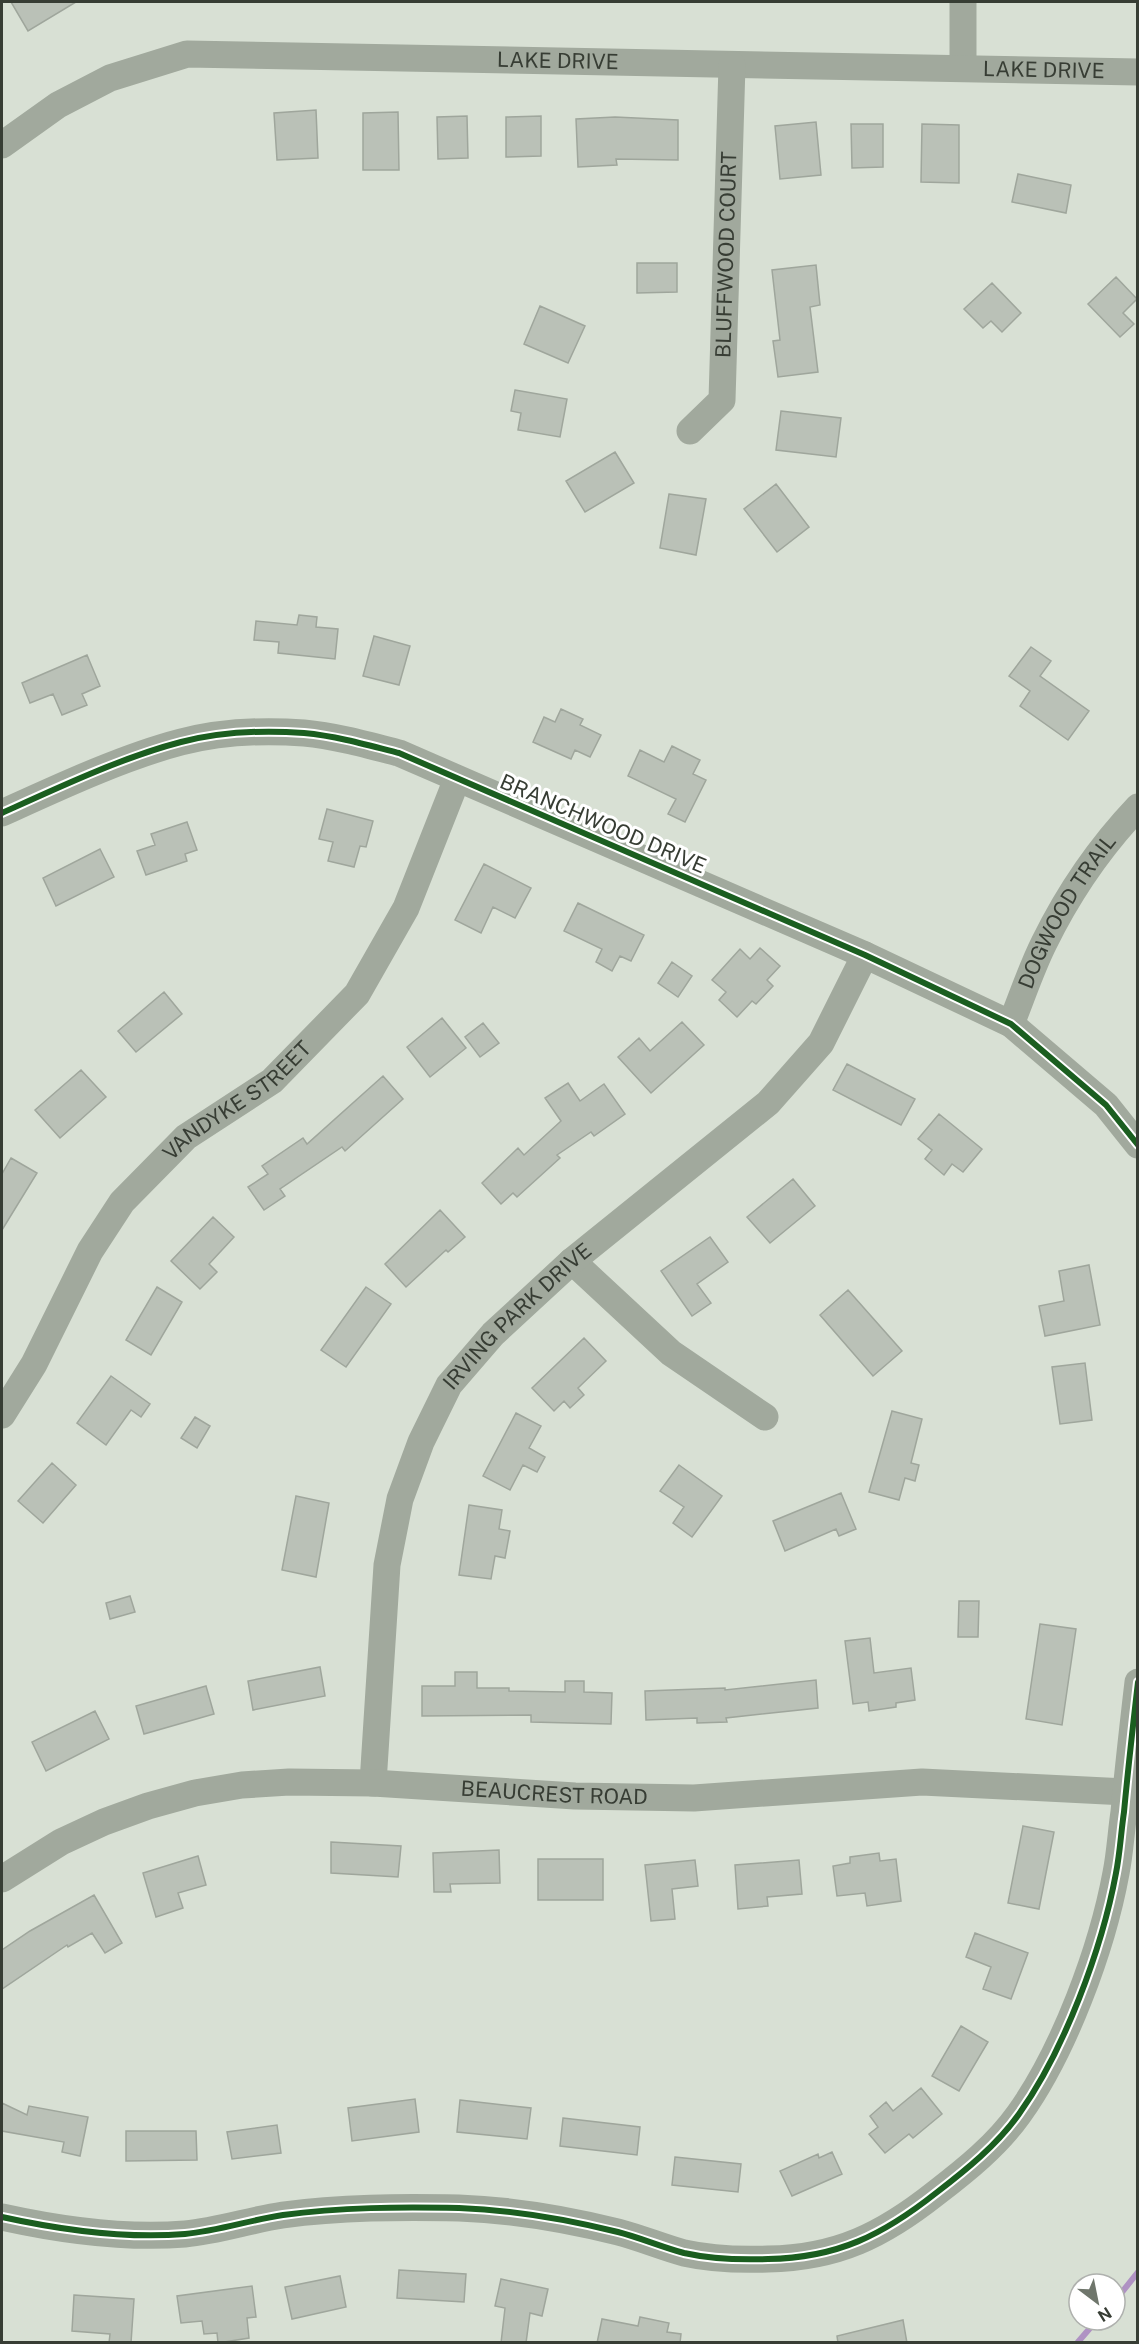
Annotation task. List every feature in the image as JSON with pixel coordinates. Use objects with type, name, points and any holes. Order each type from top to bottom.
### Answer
[{"type":"street","points":[[963,2],[963,68]]},
{"type":"street","name":"LAKE DRIVE","points":[[2,145],[58,105],[110,78],[187,54],[1137,72]]},
{"type":"street","name":"BLUFFWOOD COURT","points":[[690,431],[722,400],[732,65]]},
{"type":"street","name":"BRANCHWOOD DRIVE","points":[[2,813],[146,753],[182,742],[220,735],[267,732],[305,734],[343,739],[399,753],[865,956],[1011,1024],[1106,1105],[1137,1145]]},
{"type":"street","name":"VANDYKE STREET","points":[[2,1415],[34,1364],[90,1251],[122,1202],[186,1137],[272,1082],[357,994],[406,908],[457,779]]},
{"type":"street","name":"DOGWOOD TRAIL","points":[[1011,1024],[1043,945],[1066,903],[1098,855],[1137,807]]},
{"type":"street","name":"IRVING PARK DRIVE","points":[[373,1783],[387,1565],[400,1499],[421,1442],[449,1385],[492,1334],[572,1262],[768,1103],[821,1043],[865,956]]},
{"type":"street","points":[[572,1262],[671,1353],[765,1417]]},
{"type":"street","points":[[2,2217],[92,2232],[149,2235],[187,2234],[280,2216],[347,2209],[404,2207],[490,2209],[546,2216],[621,2233],[685,2253],[722,2258],[770,2259],[818,2255],[845,2248],[871,2236],[920,2206],[958,2176],[999,2137],[1018,2115],[1038,2084],[1060,2041],[1090,1971],[1109,1907],[1117,1870],[1137,1682]]},
{"type":"street","name":"BEAUCREST ROAD","points":[[2,1879],[61,1842],[104,1822],[148,1806],[195,1793],[253,1784],[373,1783],[575,1796],[694,1798],[922,1782],[1126,1792]]},
{"type":"building","points":[[11,2],[76,2],[28,31]]},
{"type":"building","points":[[316,110],[318,158],[277,160],[274,113]]},
{"type":"building","points":[[398,112],[399,170],[363,170],[363,113]]},
{"type":"building","points":[[467,116],[468,158],[438,159],[437,117]]},
{"type":"building","points":[[541,116],[541,156],[506,157],[506,117]]},
{"type":"building","points":[[615,117],[678,120],[678,160],[616,159],[617,165],[578,167],[576,119]]},
{"type":"building","points":[[816,122],[821,175],[780,179],[775,126]]},
{"type":"building","points":[[851,124],[883,124],[883,167],[852,168]]},
{"type":"building","points":[[922,124],[959,125],[959,183],[921,182]]},
{"type":"building","points":[[1018,174],[1071,185],[1066,213],[1012,202]]},
{"type":"building","points":[[637,263],[677,263],[677,292],[637,293]]},
{"type":"building","points":[[816,265],[820,305],[810,307],[818,372],[778,377],[773,341],[780,340],[772,270]]},
{"type":"building","points":[[1116,277],[1137,299],[1123,313],[1134,324],[1120,337],[1088,304]]},
{"type":"building","points":[[992,283],[1021,313],[1002,332],[991,321],[983,328],[964,309]]},
{"type":"building","points":[[540,306],[585,326],[568,363],[524,344]]},
{"type":"building","points":[[515,390],[567,399],[560,437],[518,430],[521,413],[511,411]]},
{"type":"building","points":[[781,411],[841,418],[836,457],[776,450]]},
{"type":"building","points":[[615,452],[634,483],[585,512],[566,481]]},
{"type":"building","points":[[776,484],[809,527],[777,552],[744,509]]},
{"type":"building","points":[[669,494],[706,499],[696,555],[660,548]]},
{"type":"building","points":[[299,615],[317,617],[316,627],[338,629],[335,659],[278,653],[279,642],[254,640],[256,621],[297,625]]},
{"type":"building","points":[[374,636],[410,646],[399,685],[363,676]]},
{"type":"building","points":[[1031,647],[1051,661],[1040,676],[1089,711],[1068,740],[1020,706],[1030,691],[1009,676]]},
{"type":"building","points":[[87,655],[100,686],[82,694],[87,705],[62,715],[53,694],[30,703],[22,683]]},
{"type":"building","points":[[561,709],[583,719],[580,725],[601,735],[590,757],[575,750],[571,759],[533,742],[544,717],[555,722]]},
{"type":"building","points":[[672,746],[700,760],[693,774],[706,780],[685,822],[668,814],[676,799],[628,776],[640,750],[664,762]]},
{"type":"building","points":[[327,809],[373,821],[366,847],[360,846],[354,867],[328,861],[333,842],[319,839]]},
{"type":"building","points":[[187,822],[197,850],[185,854],[187,861],[146,875],[137,851],[155,845],[151,834]]},
{"type":"building","points":[[100,849],[114,877],[56,906],[43,878]]},
{"type":"building","points":[[484,864],[531,888],[515,918],[493,907],[481,933],[455,920]]},
{"type":"building","points":[[578,903],[644,935],[631,961],[620,956],[612,971],[596,962],[602,949],[564,931]]},
{"type":"building","points":[[760,948],[780,966],[767,980],[773,986],[756,1004],[752,1001],[737,1017],[719,1000],[726,992],[712,980],[740,949],[750,959]]},
{"type":"building","points":[[672,962],[692,976],[678,997],[658,983]]},
{"type":"building","points":[[164,992],[182,1014],[136,1052],[118,1031]]},
{"type":"building","points":[[442,1018],[466,1048],[430,1077],[407,1047]]},
{"type":"building","points":[[682,1022],[704,1045],[651,1093],[618,1057],[639,1038],[650,1051]]},
{"type":"building","points":[[483,1023],[499,1043],[480,1057],[465,1037]]},
{"type":"building","points":[[847,1064],[915,1099],[901,1125],[833,1090]]},
{"type":"building","points":[[81,1070],[106,1097],[60,1138],[35,1110]]},
{"type":"building","points":[[383,1076],[403,1099],[345,1151],[342,1147],[280,1189],[285,1196],[264,1210],[248,1187],[268,1174],[262,1166],[303,1138],[307,1144]]},
{"type":"building","points":[[568,1083],[580,1101],[604,1084],[625,1114],[594,1136],[591,1132],[557,1155],[560,1158],[517,1197],[513,1193],[501,1204],[482,1183],[518,1148],[524,1155],[561,1121],[545,1098]]},
{"type":"building","points":[[939,1114],[982,1149],[963,1172],[952,1164],[944,1175],[925,1159],[932,1150],[918,1139]]},
{"type":"building","points":[[11,1158],[37,1173],[2,1230],[2,1174]]},
{"type":"building","points":[[793,1179],[815,1206],[770,1243],[747,1217]]},
{"type":"building","points":[[440,1210],[465,1237],[448,1252],[446,1250],[406,1287],[385,1264]]},
{"type":"building","points":[[213,1217],[234,1237],[209,1264],[217,1272],[200,1289],[171,1261]]},
{"type":"building","points":[[710,1237],[728,1262],[697,1284],[711,1303],[692,1316],[661,1271]]},
{"type":"building","points":[[1089,1265],[1100,1325],[1045,1336],[1039,1306],[1064,1301],[1059,1271]]},
{"type":"building","points":[[157,1287],[182,1302],[151,1355],[126,1340]]},
{"type":"building","points":[[366,1287],[391,1304],[346,1367],[321,1350]]},
{"type":"building","points":[[848,1290],[902,1351],[873,1376],[820,1315]]},
{"type":"building","points":[[584,1338],[606,1361],[578,1388],[584,1395],[570,1408],[564,1401],[554,1411],[532,1388]]},
{"type":"building","points":[[1085,1363],[1092,1420],[1060,1424],[1052,1367]]},
{"type":"building","points":[[111,1376],[150,1404],[141,1417],[131,1410],[106,1445],[77,1423]]},
{"type":"building","points":[[892,1411],[922,1419],[911,1463],[919,1465],[915,1481],[905,1478],[899,1500],[869,1492]]},
{"type":"building","points":[[516,1413],[541,1426],[529,1448],[545,1457],[537,1472],[523,1465],[510,1490],[483,1476]]},
{"type":"building","points":[[195,1417],[210,1426],[197,1448],[181,1438]]},
{"type":"building","points":[[52,1463],[76,1485],[43,1523],[18,1501]]},
{"type":"building","points":[[679,1465],[722,1496],[692,1537],[673,1523],[684,1507],[660,1491]]},
{"type":"building","points":[[841,1493],[856,1529],[839,1536],[836,1529],[785,1551],[773,1521]]},
{"type":"building","points":[[296,1496],[329,1503],[316,1577],[282,1570]]},
{"type":"building","points":[[469,1505],[502,1510],[499,1529],[510,1531],[505,1558],[495,1556],[491,1579],[459,1575]]},
{"type":"building","points":[[130,1596],[135,1612],[110,1619],[106,1603]]},
{"type":"building","points":[[959,1601],[979,1601],[978,1637],[958,1637]]},
{"type":"building","points":[[1040,1624],[1076,1629],[1062,1725],[1026,1719]]},
{"type":"building","points":[[870,1638],[874,1673],[911,1668],[915,1700],[896,1703],[896,1707],[869,1711],[868,1702],[853,1704],[845,1641]]},
{"type":"building","points":[[320,1667],[325,1696],[253,1710],[248,1681]]},
{"type":"building","points":[[455,1672],[477,1672],[477,1688],[509,1688],[509,1691],[565,1692],[565,1681],[584,1681],[584,1692],[612,1693],[611,1724],[531,1722],[531,1715],[422,1716],[422,1686],[455,1686]]},
{"type":"building","points":[[816,1680],[818,1708],[726,1718],[727,1722],[697,1723],[697,1718],[646,1720],[645,1691],[725,1688],[725,1690]]},
{"type":"building","points":[[206,1686],[214,1714],[144,1734],[136,1706]]},
{"type":"building","points":[[95,1711],[109,1739],[46,1771],[32,1742]]},
{"type":"building","points":[[1023,1826],[1054,1832],[1039,1909],[1008,1903]]},
{"type":"building","points":[[331,1842],[401,1846],[398,1877],[331,1873]]},
{"type":"building","points":[[499,1850],[500,1883],[450,1884],[451,1892],[434,1892],[433,1853]]},
{"type":"building","points":[[879,1853],[880,1861],[896,1859],[901,1901],[867,1906],[865,1893],[837,1896],[833,1866],[850,1863],[850,1857]]},
{"type":"building","points":[[198,1856],[206,1885],[178,1893],[183,1908],[156,1917],[143,1873]]},
{"type":"building","points":[[538,1859],[603,1859],[603,1900],[538,1900]]},
{"type":"building","points":[[695,1860],[698,1886],[672,1889],[675,1919],[651,1921],[645,1865]]},
{"type":"building","points":[[799,1860],[802,1894],[767,1897],[768,1906],[738,1909],[735,1865]]},
{"type":"building","points":[[94,1895],[122,1943],[105,1953],[92,1933],[68,1947],[67,1945],[2,1989],[2,1950],[30,1931]]},
{"type":"building","points":[[975,1933],[1028,1953],[1011,1999],[983,1989],[991,1967],[966,1957]]},
{"type":"building","points":[[961,2026],[988,2042],[959,2091],[932,2076]]},
{"type":"building","points":[[921,2088],[942,2114],[913,2138],[909,2134],[885,2153],[869,2134],[878,2127],[870,2116],[886,2102],[893,2111]]},
{"type":"building","points":[[415,2099],[419,2132],[352,2141],[348,2108]]},
{"type":"building","points":[[460,2100],[531,2108],[527,2139],[457,2132]]},
{"type":"building","points":[[2,2103],[27,2115],[29,2106],[88,2117],[80,2156],[62,2152],[64,2142],[2,2131]]},
{"type":"building","points":[[563,2118],[640,2127],[637,2155],[560,2146]]},
{"type":"building","points":[[277,2125],[281,2153],[232,2159],[227,2132]]},
{"type":"building","points":[[126,2131],[196,2131],[197,2160],[126,2161]]},
{"type":"building","points":[[832,2152],[842,2174],[792,2196],[780,2171],[818,2154],[819,2158]]},
{"type":"building","points":[[675,2157],[741,2164],[738,2192],[672,2185]]},
{"type":"building","points":[[399,2270],[466,2274],[464,2302],[397,2298]]},
{"type":"building","points":[[340,2276],[346,2307],[292,2319],[285,2287]]},
{"type":"building","points":[[501,2279],[548,2289],[542,2316],[530,2313],[526,2343],[501,2343],[505,2308],[495,2306]]},
{"type":"building","points":[[252,2286],[256,2317],[247,2318],[249,2338],[218,2343],[217,2333],[204,2334],[202,2321],[181,2323],[177,2296]]},
{"type":"building","points":[[74,2295],[134,2299],[131,2343],[109,2343],[110,2334],[72,2331]]},
{"type":"building","points":[[640,2317],[669,2323],[667,2332],[681,2334],[680,2343],[597,2343],[602,2319],[638,2326]]},
{"type":"building","points":[[903,2320],[907,2343],[838,2343],[837,2336]]},
{"type":"waterway","points":[[1127,2286],[1138,2272]]},
{"type":"waterway","points":[[1078,2342],[1087,2332]]},
{"type":"cycle path","points":[[2,813],[136,756],[181,742],[211,736],[258,732],[316,734],[399,753],[865,955],[1011,1024],[1106,1105],[1138,1145]]},
{"type":"cycle path","points":[[2,2217],[93,2232],[162,2235],[197,2233],[283,2215],[327,2210],[479,2209],[579,2223],[694,2255],[747,2259],[793,2258],[816,2254],[838,2249],[878,2232],[916,2208],[947,2184],[1001,2136],[1036,2089],[1066,2030],[1091,1966],[1110,1903],[1119,1858],[1138,1682]]}]
